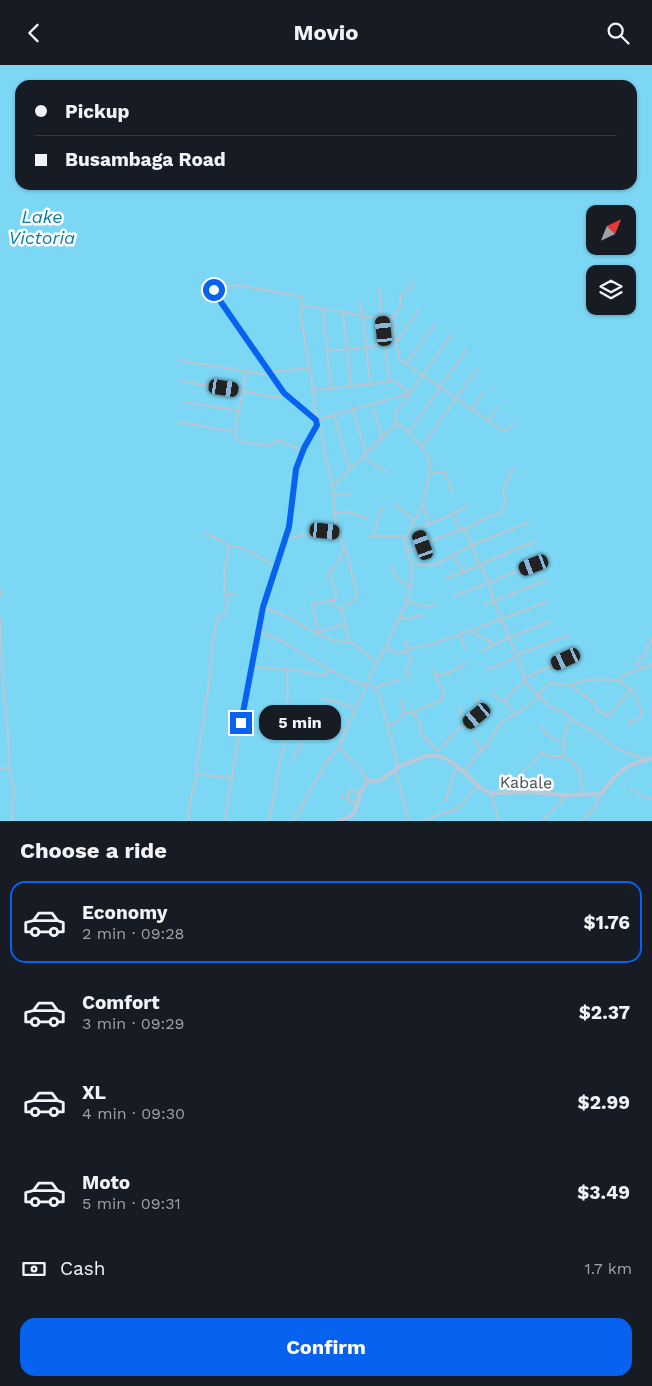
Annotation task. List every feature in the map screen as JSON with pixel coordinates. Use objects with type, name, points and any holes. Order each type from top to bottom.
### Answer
[{"type":"street","points":[[414,282],[406,294],[400,294],[401,306],[393,318],[398,359],[502,430],[512,425]]},
{"type":"street","points":[[316,420],[284,393],[216,295],[215,288],[239,285],[303,298],[301,316],[316,420],[317,425],[321,428],[325,455],[333,485],[334,513],[338,532],[345,548],[357,596],[356,599],[344,606],[342,610]]},
{"type":"street","points":[[379,287],[389,381]]},
{"type":"street","points":[[360,303],[370,384]]},
{"type":"street","points":[[302,305],[363,316],[393,318]]},
{"type":"street","points":[[323,309],[331,388]]},
{"type":"street","points":[[327,351],[396,343],[419,310]]},
{"type":"street","points":[[342,311],[351,386]]},
{"type":"street","points":[[406,364],[436,323]]},
{"type":"street","points":[[333,485],[396,425],[396,414],[451,335]]},
{"type":"street","points":[[408,432],[466,350]]},
{"type":"street","points":[[181,361],[272,375]]},
{"type":"street","points":[[270,372],[308,369]]},
{"type":"street","points":[[421,446],[477,369]]},
{"type":"street","points":[[246,371],[236,438],[239,441],[270,446],[276,440],[303,451]]},
{"type":"street","points":[[179,381],[279,397],[284,393]]},
{"type":"street","points":[[313,390],[389,381],[397,382],[409,393]]},
{"type":"street","points":[[225,821],[245,696],[263,607],[289,527],[295,475],[303,451],[320,419],[409,393]]},
{"type":"street","points":[[471,409],[482,393]]},
{"type":"street","points":[[185,401],[239,411]]},
{"type":"street","points":[[372,404],[382,438]]},
{"type":"street","points":[[488,421],[498,407]]},
{"type":"street","points":[[353,409],[366,453]]},
{"type":"street","points":[[334,415],[349,469]]},
{"type":"street","points":[[179,422],[236,432]]},
{"type":"street","points":[[294,821],[327,761],[339,747],[354,709],[367,685],[376,662],[384,652],[411,588],[411,562],[405,542],[423,504],[430,459],[408,432],[400,425],[396,425]]},
{"type":"street","points":[[362,457],[385,471]]},
{"type":"street","points":[[407,551],[501,513],[506,501],[503,490],[512,468]]},
{"type":"street","points":[[428,475],[438,472],[444,473],[452,493]]},
{"type":"street","points":[[333,496],[351,495]]},
{"type":"street","points":[[394,504],[415,520]]},
{"type":"street","points":[[423,504],[429,524]]},
{"type":"street","points":[[423,545],[418,529],[466,507]]},
{"type":"street","points":[[384,508],[379,514],[371,536],[407,537]]},
{"type":"street","points":[[334,513],[348,512],[367,518]]},
{"type":"street","points":[[452,514],[472,545],[489,582],[494,601],[525,679],[538,696],[548,705],[563,712],[616,747],[646,759]]},
{"type":"street","points":[[411,562],[435,565],[472,545],[529,522]]},
{"type":"street","points":[[285,539],[320,531],[338,532]]},
{"type":"street","points":[[205,533],[229,546],[250,551],[276,567]]},
{"type":"street","points":[[446,578],[534,543]]},
{"type":"street","points":[[189,821],[188,813],[197,774],[198,750],[212,639],[217,618],[224,615],[227,611],[228,604],[224,577],[229,546]]},
{"type":"street","points":[[345,548],[338,559],[337,567],[328,574],[336,590],[334,605],[342,610],[350,643]]},
{"type":"street","points":[[452,556],[464,572]]},
{"type":"street","points":[[454,596],[534,565]]},
{"type":"street","points":[[391,567],[397,578],[411,588]]},
{"type":"street","points":[[484,605],[546,580]]},
{"type":"street","points":[[0,590],[0,595]]},
{"type":"street","points":[[225,593],[237,595]]},
{"type":"street","points":[[319,631],[312,604],[335,600]]},
{"type":"street","points":[[407,601],[424,606],[435,605],[437,602]]},
{"type":"street","points":[[385,646],[398,654],[471,631],[546,601]]},
{"type":"street","points":[[263,607],[287,617],[315,633],[336,641],[356,645],[376,662]]},
{"type":"street","points":[[399,618],[407,619],[422,614]]},
{"type":"street","points":[[0,618],[10,767],[14,789],[12,821]]},
{"type":"street","points":[[482,650],[550,621]]},
{"type":"street","points":[[315,633],[345,624]]},
{"type":"street","points":[[258,631],[282,641],[348,679],[375,688],[381,699],[409,821]]},
{"type":"street","points":[[471,631],[475,635],[495,644]]},
{"type":"street","points":[[460,634],[465,648]]},
{"type":"street","points":[[486,670],[569,635]]},
{"type":"street","points":[[643,668],[637,663],[644,655],[652,638]]},
{"type":"street","points":[[405,641],[412,660],[406,670],[410,677]]},
{"type":"street","points":[[505,701],[512,691],[525,679],[576,654]]},
{"type":"street","points":[[435,675],[448,673],[466,664]]},
{"type":"street","points":[[620,680],[623,675],[652,664]]},
{"type":"street","points":[[252,667],[287,669],[323,675],[327,674],[329,669]]},
{"type":"street","points":[[269,821],[288,721],[287,669]]},
{"type":"street","points":[[414,714],[419,708],[431,706],[443,698],[443,691],[432,670]]},
{"type":"street","points":[[464,772],[471,761],[489,743],[499,725],[534,701],[550,683],[571,685],[590,679],[620,680],[634,692],[642,712],[639,719],[631,721],[628,726]]},
{"type":"street","points":[[375,688],[389,682],[401,680]]},
{"type":"street","points":[[571,685],[594,703],[597,710],[608,716],[630,689]]},
{"type":"street","points":[[492,692],[498,700],[505,701],[514,715]]},
{"type":"street","points":[[338,821],[354,813],[364,785],[370,781],[377,781],[397,768],[424,756],[437,754],[460,728],[467,725],[483,710],[476,696]]},
{"type":"street","points":[[322,698],[347,705],[354,709]]},
{"type":"street","points":[[387,727],[403,716],[402,700]]},
{"type":"street","points":[[458,706],[467,725]]},
{"type":"street","points":[[404,713],[414,714],[421,725],[420,732],[437,754]]},
{"type":"street","points":[[562,756],[565,747],[564,736],[572,719]]},
{"type":"street","points":[[288,721],[346,730]]},
{"type":"street","points":[[293,759],[301,743],[305,723]]},
{"type":"street","points":[[540,725],[546,733],[559,742],[564,742]]},
{"type":"street","points":[[473,739],[482,749]]},
{"type":"street","points":[[339,747],[370,781]]},
{"type":"street","points":[[506,793],[507,786],[530,763],[539,757],[541,752],[551,757],[562,756],[571,761],[581,773],[582,795]]},
{"type":"street","name":"Kabale","points":[[437,754],[458,767],[478,786],[489,793],[533,792],[600,795]]},
{"type":"street","points":[[582,821],[595,807],[600,795],[615,775],[633,763],[652,758]]},
{"type":"street","points":[[0,768],[10,767]]},
{"type":"street","points":[[446,801],[451,781],[458,767]]},
{"type":"street","points":[[197,774],[232,778]]},
{"type":"street","points":[[425,821],[439,813],[456,810],[478,786]]},
{"type":"street","points":[[631,789],[645,799],[652,799]]},
{"type":"street","points":[[350,801],[349,791],[360,793]]},
{"type":"street","points":[[489,793],[500,821]]},
{"type":"street","points":[[542,821],[568,795]]},
{"type":"street","points":[[340,796],[357,804]]},
{"type":"street","points":[[348,817],[353,821]]},
{"type":"water","name":"Lake Victoria","points":[[0,65],[652,65],[652,821],[0,821]]},
{"type":"route","points":[[214,290],[242,334],[284,393],[316,420],[317,425],[304,448],[296,469],[289,530],[283,543],[263,607],[241,723]]}]
